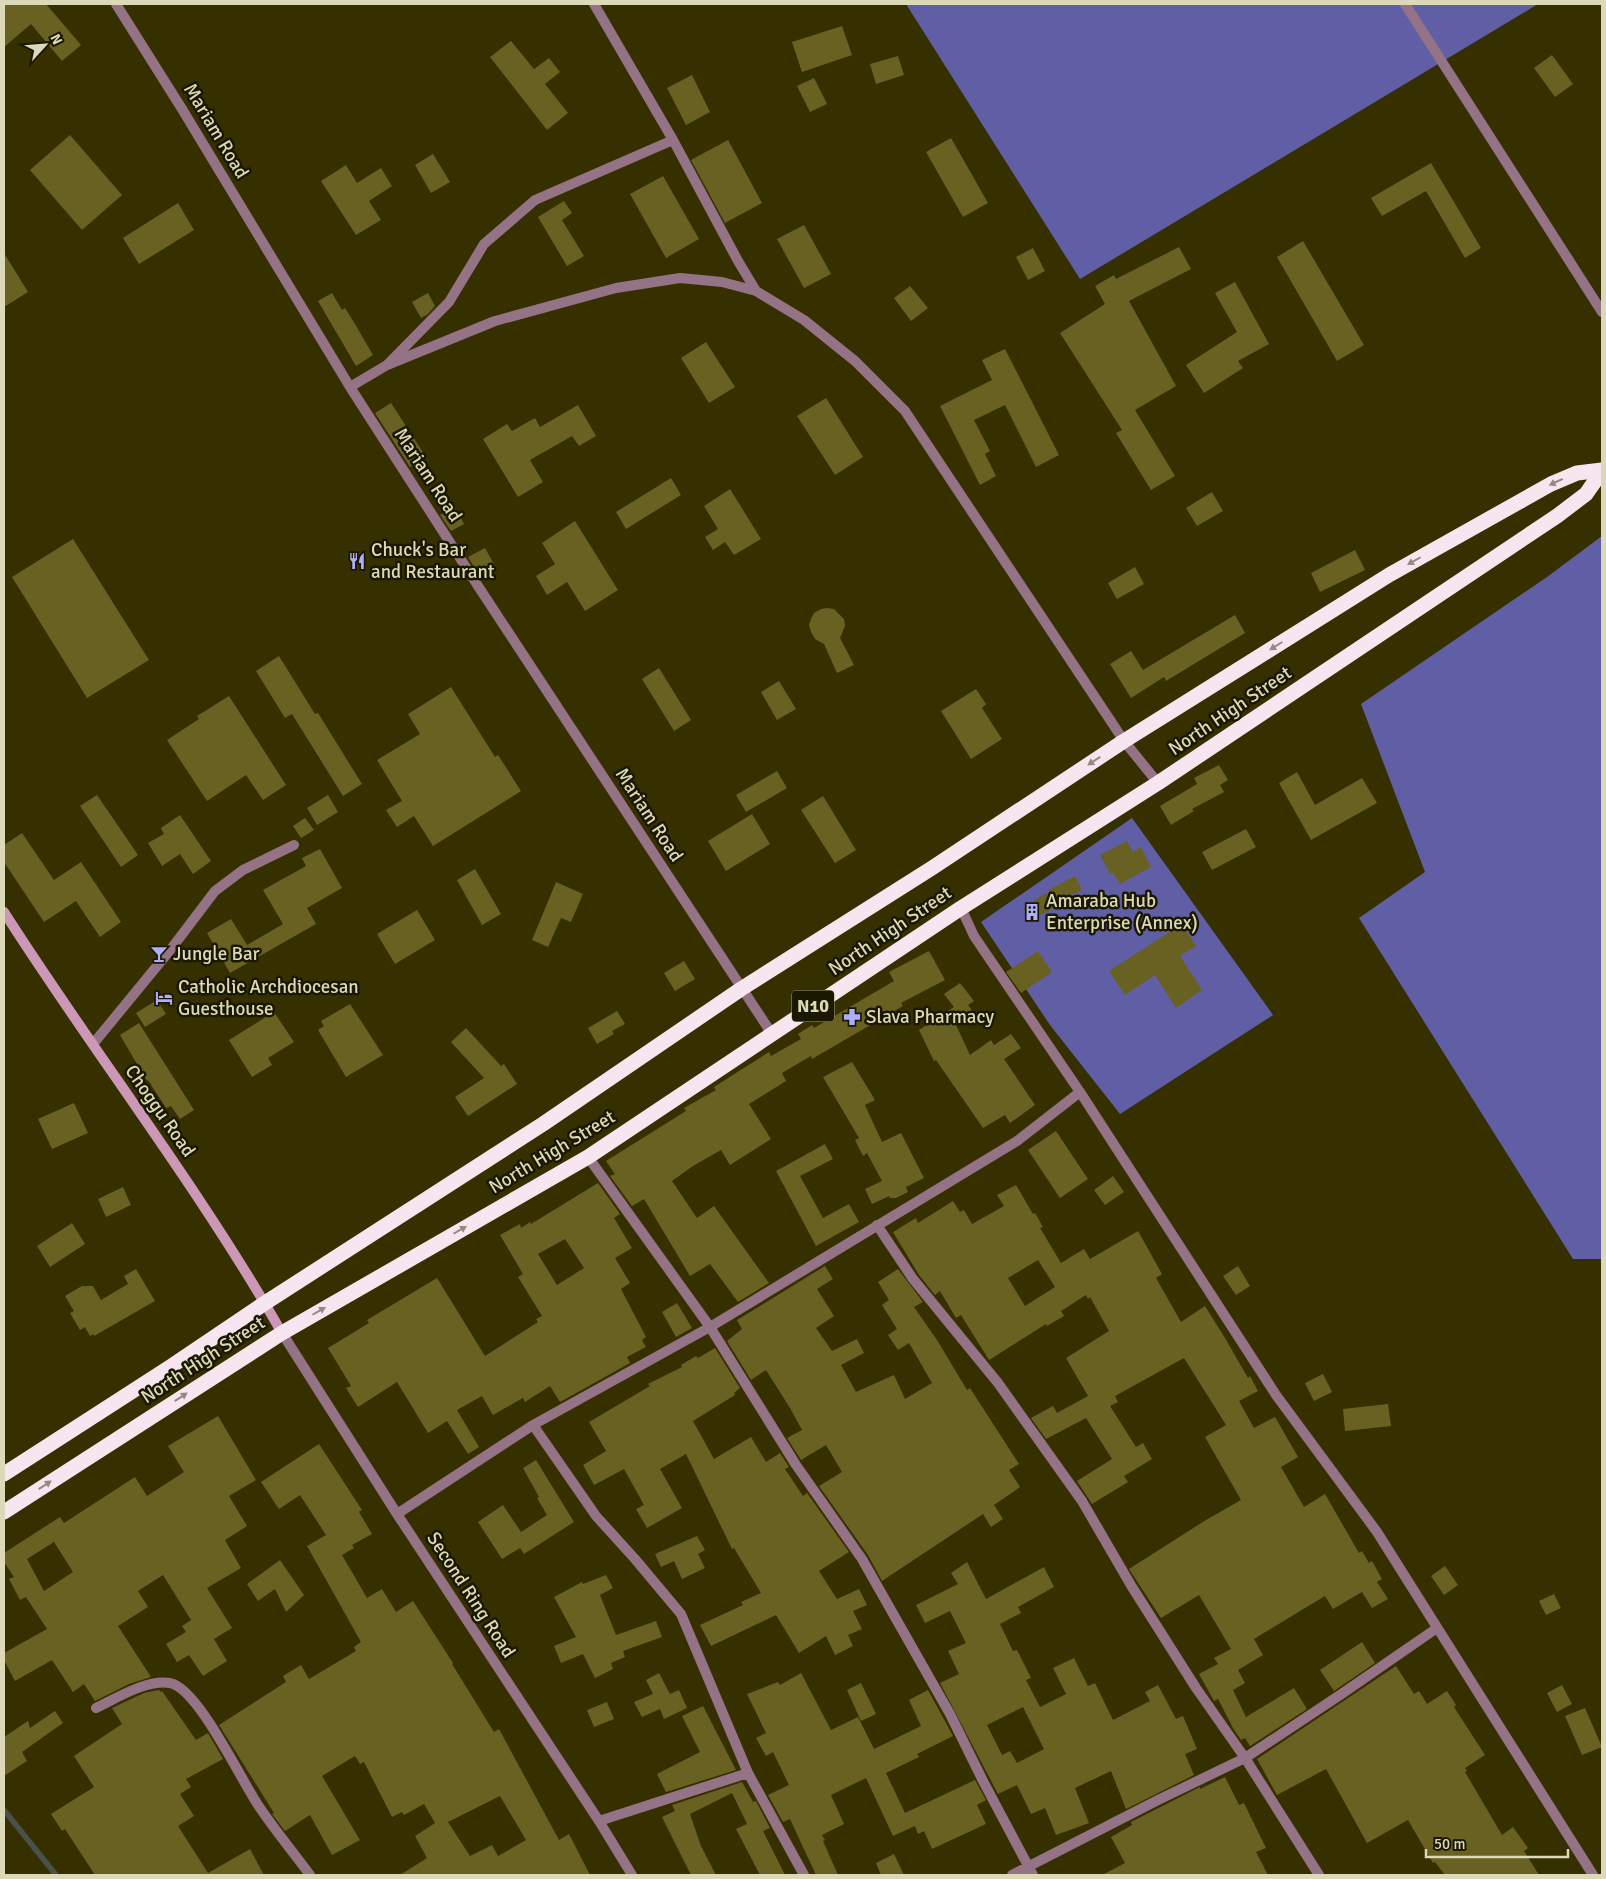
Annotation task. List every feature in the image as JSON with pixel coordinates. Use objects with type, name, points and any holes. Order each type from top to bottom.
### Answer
[{"type":"highway","name":"North High Street","points":[[4,1474],[265,1303],[544,1124],[742,988],[932,868],[1124,741],[1389,576],[1517,503],[1551,484],[1577,473],[1602,470]]},
{"type":"highway","name":"North High Street","points":[[4,1512],[282,1333],[588,1156],[961,908],[1158,783],[1557,516],[1586,494],[1602,470]]},
{"type":"main road","name":"Choggu Road","points":[[4,912],[39,967],[172,1158],[265,1303],[282,1333]]},
{"type":"street","name":"Mariam Road","points":[[116,4],[187,117],[350,387],[772,1034]]},
{"type":"street","points":[[594,4],[673,140],[756,291]]},
{"type":"street","points":[[1405,4],[1602,312]]},
{"type":"street","points":[[387,365],[449,302],[484,244],[535,200],[673,140]]},
{"type":"street","points":[[350,387],[387,365],[495,321],[616,288],[680,278],[722,282],[756,291],[804,320],[855,361],[905,410],[1124,741],[1158,783]]},
{"type":"street","points":[[93,1044],[171,949],[215,890],[243,870],[294,845]]},
{"type":"street","points":[[961,908],[974,936],[1080,1092],[1276,1395],[1377,1532],[1593,1875]]},
{"type":"street","points":[[397,1514],[534,1425],[710,1327],[1016,1141],[1080,1092]]},
{"type":"street","points":[[588,1156],[710,1327],[796,1465],[862,1559],[950,1714],[982,1781],[1030,1871]]},
{"type":"street","points":[[877,1225],[914,1280],[1028,1423],[1082,1501],[1132,1587],[1196,1688],[1245,1758],[1319,1875]]},
{"type":"street","name":"Second Ring Road","points":[[282,1333],[397,1514],[599,1821],[632,1875]]},
{"type":"street","points":[[534,1425],[596,1516],[636,1559],[681,1614],[748,1773],[804,1875]]},
{"type":"street","points":[[1012,1875],[1030,1871],[1245,1758],[1437,1628]]},
{"type":"street","points":[[96,1708],[150,1683],[172,1683],[186,1692],[200,1708],[257,1805],[310,1875]]},
{"type":"street","points":[[599,1821],[748,1773]]},
{"type":"shaded area","points":[[906,4],[1538,4],[1080,279]]},
{"type":"shaded area","points":[[1602,536],[1602,1259],[1573,1259],[1359,918],[1425,872],[1361,704],[1547,577]]},
{"type":"shaded area","points":[[1132,818],[1273,1015],[1120,1114],[1050,1025],[981,922]]},
{"type":"building","points":[[4,4],[46,4],[81,45],[62,61],[31,24],[4,47]]},
{"type":"building","points":[[842,26],[852,55],[802,72],[792,42]]},
{"type":"building","points":[[511,41],[534,69],[549,58],[560,72],[545,84],[568,113],[547,130],[490,57]]},
{"type":"building","points":[[1552,55],[1573,84],[1555,97],[1534,68]]},
{"type":"building","points":[[898,56],[904,75],[876,84],[870,64]]},
{"type":"building","points":[[692,75],[710,112],[686,125],[667,88]]},
{"type":"building","points":[[814,78],[827,104],[810,112],[797,86]]},
{"type":"building","points":[[70,135],[122,195],[82,230],[30,170]]},
{"type":"building","points":[[951,138],[988,203],[963,217],[926,152]]},
{"type":"building","points":[[728,140],[762,203],[725,223],[691,160]]},
{"type":"building","points":[[433,154],[450,182],[431,193],[415,165]]},
{"type":"building","points":[[1431,163],[1481,248],[1465,258],[1426,191],[1382,216],[1371,198]]},
{"type":"building","points":[[346,165],[357,183],[381,168],[392,186],[369,201],[381,220],[356,235],[321,181]]},
{"type":"building","points":[[663,176],[699,239],[666,258],[630,194]]},
{"type":"building","points":[[564,201],[572,213],[562,220],[584,256],[567,266],[538,217]]},
{"type":"building","points":[[178,203],[194,230],[139,264],[123,238]]},
{"type":"building","points":[[804,225],[831,274],[804,288],[777,239]]},
{"type":"building","points":[[1303,241],[1364,345],[1337,361],[1277,257]]},
{"type":"building","points":[[1179,247],[1191,269],[1129,301],[1176,386],[1135,410],[1175,476],[1151,490],[1116,433],[1122,430],[1060,333],[1105,304],[1095,286],[1114,275],[1116,279]]},
{"type":"building","points":[[1033,248],[1045,271],[1028,280],[1016,257]]},
{"type":"building","points":[[4,253],[28,292],[4,307]]},
{"type":"building","points":[[1235,282],[1269,344],[1238,361],[1243,368],[1204,393],[1186,365],[1237,332],[1215,293]]},
{"type":"building","points":[[910,286],[928,308],[911,321],[894,298]]},
{"type":"building","points":[[332,293],[342,310],[345,308],[373,355],[356,366],[318,301]]},
{"type":"building","points":[[428,293],[435,306],[428,314],[421,318],[412,302]]},
{"type":"building","points":[[706,342],[735,387],[709,403],[681,358]]},
{"type":"building","points":[[1005,349],[1059,455],[1036,467],[1005,405],[974,420],[990,451],[985,454],[996,476],[980,485],[940,406],[992,380],[982,360]]},
{"type":"building","points":[[826,398],[863,457],[835,475],[797,416]]},
{"type":"building","points":[[391,403],[426,457],[410,467],[375,413]]},
{"type":"building","points":[[578,405],[596,436],[579,446],[572,436],[530,460],[543,482],[518,497],[483,439],[507,424],[512,431],[535,418],[540,427]]},
{"type":"building","points":[[671,478],[681,495],[626,529],[616,512]]},
{"type":"building","points":[[730,489],[761,539],[734,555],[725,542],[713,550],[705,537],[718,529],[704,506]]},
{"type":"building","points":[[1212,492],[1223,511],[1197,526],[1186,508]]},
{"type":"building","points":[[455,507],[464,524],[451,531],[440,515]]},
{"type":"building","points":[[575,521],[618,590],[585,611],[567,582],[547,595],[536,576],[555,564],[542,543]]},
{"type":"building","points":[[73,539],[149,660],[87,698],[12,577]]},
{"type":"building","points":[[485,548],[495,566],[479,575],[468,557]]},
{"type":"building","points":[[1355,550],[1365,570],[1320,592],[1311,573]]},
{"type":"building","points":[[1135,567],[1144,584],[1117,599],[1108,583]]},
{"type":"building","points":[[827,608],[834,609],[844,619],[845,626],[840,638],[854,665],[837,673],[824,644],[815,639],[809,625],[814,613]]},
{"type":"building","points":[[1235,615],[1245,633],[1166,681],[1164,677],[1131,698],[1110,664],[1131,651],[1143,670]]},
{"type":"building","points":[[279,656],[315,714],[318,713],[362,784],[343,796],[292,714],[285,718],[256,671]]},
{"type":"building","points":[[659,668],[691,720],[674,731],[642,679]]},
{"type":"building","points":[[779,681],[796,709],[777,720],[761,692]]},
{"type":"building","points":[[451,687],[495,757],[498,755],[521,791],[433,846],[414,816],[397,827],[386,810],[402,801],[377,760],[420,734],[408,714]]},
{"type":"building","points":[[976,689],[986,704],[982,708],[1002,739],[971,759],[941,711]]},
{"type":"building","points":[[229,696],[286,785],[263,800],[246,775],[207,801],[167,740],[199,719],[197,716]]},
{"type":"building","points":[[1219,765],[1228,780],[1220,785],[1224,792],[1192,809],[1194,811],[1171,825],[1160,806],[1197,784],[1194,778]]},
{"type":"building","points":[[777,771],[787,788],[746,812],[736,795]]},
{"type":"building","points":[[1297,772],[1315,805],[1362,778],[1377,803],[1311,840],[1279,783]]},
{"type":"building","points":[[97,795],[138,855],[121,867],[80,806]]},
{"type":"building","points":[[328,795],[338,812],[317,825],[307,808]]},
{"type":"building","points":[[823,796],[856,850],[835,863],[801,810]]},
{"type":"building","points":[[752,814],[770,844],[726,871],[708,841]]},
{"type":"building","points":[[180,815],[211,861],[193,874],[180,854],[162,866],[148,843],[164,834],[161,828]]},
{"type":"building","points":[[305,818],[314,830],[301,838],[293,826]]},
{"type":"building","points":[[1246,829],[1256,847],[1212,870],[1202,852]]},
{"type":"building","points":[[22,833],[54,880],[81,862],[121,922],[100,937],[76,901],[44,922],[4,862],[4,845]]},
{"type":"building","points":[[1127,841],[1133,852],[1141,847],[1151,867],[1120,884],[1113,873],[1110,874],[1100,855]]},
{"type":"building","points":[[320,849],[342,888],[307,908],[316,924],[230,973],[207,933],[231,919],[247,945],[283,924],[263,890],[306,866],[302,858]]},
{"type":"building","points":[[475,869],[501,914],[482,925],[457,880]]},
{"type":"building","points":[[1075,876],[1082,890],[1055,903],[1048,890]]},
{"type":"building","points":[[556,882],[583,894],[571,922],[561,918],[548,947],[532,940]]},
{"type":"building","points":[[1046,893],[1054,908],[1031,920],[1023,908]]},
{"type":"building","points":[[417,910],[435,940],[395,964],[377,934]]},
{"type":"building","points":[[1182,924],[1196,946],[1180,956],[1202,990],[1176,1008],[1155,975],[1125,995],[1109,971]]},
{"type":"building","points":[[929,951],[945,980],[901,1003],[903,1006],[812,1059],[811,1056],[782,1073],[786,1081],[749,1104],[771,1139],[730,1165],[721,1150],[672,1181],[697,1218],[714,1206],[769,1283],[738,1302],[710,1264],[690,1276],[644,1199],[632,1206],[610,1176],[615,1174],[606,1161],[686,1111],[684,1108],[716,1090],[714,1087],[769,1052],[771,1056],[801,1039],[798,1034],[812,1025],[814,1028],[894,981],[889,972]]},
{"type":"building","points":[[1038,951],[1052,972],[1021,993],[1006,972]]},
{"type":"building","points":[[684,961],[695,979],[675,991],[664,973]]},
{"type":"building","points":[[960,983],[974,1001],[968,1005],[973,1012],[956,1025],[970,1055],[991,1040],[994,1045],[1011,1034],[1021,1048],[1004,1059],[1035,1105],[1010,1123],[1005,1115],[983,1128],[936,1060],[934,1061],[919,1030],[954,1007],[944,994]]},
{"type":"building","points":[[157,1000],[166,1014],[145,1027],[136,1013]]},
{"type":"building","points":[[350,1004],[383,1055],[346,1077],[318,1030],[324,1026],[321,1021]]},
{"type":"building","points":[[617,1011],[625,1024],[612,1031],[614,1034],[597,1044],[588,1028]]},
{"type":"building","points":[[274,1012],[294,1042],[268,1058],[272,1065],[252,1077],[229,1040]]},
{"type":"building","points":[[139,1023],[194,1110],[180,1119],[171,1106],[166,1108],[147,1081],[120,1035]]},
{"type":"building","points":[[466,1028],[501,1066],[504,1064],[517,1084],[468,1116],[455,1097],[484,1078],[451,1042]]},
{"type":"building","points":[[852,1062],[875,1100],[865,1105],[882,1142],[901,1133],[924,1178],[906,1187],[908,1192],[896,1198],[890,1198],[889,1196],[872,1204],[865,1189],[882,1181],[867,1153],[863,1156],[855,1140],[859,1138],[823,1077]]},
{"type":"building","points":[[74,1103],[88,1133],[52,1149],[38,1119]]},
{"type":"building","points":[[1056,1131],[1088,1179],[1060,1198],[1028,1150]]},
{"type":"building","points":[[825,1144],[833,1159],[800,1176],[823,1218],[849,1204],[859,1222],[816,1246],[776,1171]]},
{"type":"building","points":[[1113,1176],[1124,1192],[1105,1205],[1094,1190]]},
{"type":"building","points":[[598,1183],[620,1214],[614,1218],[632,1248],[615,1258],[630,1283],[621,1289],[646,1337],[642,1340],[646,1347],[627,1357],[630,1363],[560,1402],[550,1386],[525,1402],[523,1398],[493,1415],[482,1396],[457,1410],[479,1447],[468,1454],[447,1421],[428,1433],[397,1382],[358,1407],[346,1388],[351,1386],[328,1348],[369,1323],[367,1320],[437,1278],[485,1356],[538,1322],[536,1319],[542,1316],[518,1277],[523,1274],[500,1235],[520,1224],[521,1228],[530,1222],[531,1224]],"holes":[[[565,1239],[584,1268],[557,1285],[538,1254]]]},
{"type":"building","points":[[1016,1185],[1033,1214],[1035,1213],[1043,1227],[1040,1228],[1061,1263],[1084,1249],[1090,1259],[1138,1231],[1162,1274],[1156,1278],[1181,1322],[1205,1306],[1248,1378],[1250,1376],[1258,1391],[1239,1401],[1254,1428],[1275,1417],[1298,1457],[1281,1467],[1304,1507],[1325,1494],[1359,1553],[1362,1551],[1369,1563],[1372,1561],[1382,1579],[1377,1582],[1388,1599],[1372,1608],[1362,1592],[1333,1609],[1325,1596],[1254,1639],[1263,1655],[1238,1670],[1245,1683],[1233,1690],[1246,1717],[1294,1688],[1307,1709],[1250,1746],[1245,1738],[1241,1740],[1218,1699],[1214,1701],[1199,1674],[1218,1664],[1214,1658],[1231,1649],[1199,1595],[1161,1618],[1129,1569],[1241,1500],[1205,1437],[1226,1425],[1184,1358],[1115,1396],[1118,1402],[1110,1406],[1136,1447],[1143,1443],[1152,1459],[1124,1476],[1128,1482],[1092,1504],[1077,1481],[1112,1459],[1086,1418],[1046,1439],[1031,1418],[1053,1406],[1057,1413],[1088,1396],[1066,1358],[1109,1331],[1090,1297],[1088,1299],[1086,1295],[1061,1311],[1064,1316],[1047,1326],[1046,1324],[989,1360],[961,1315],[956,1318],[940,1291],[935,1295],[919,1275],[893,1232],[916,1218],[918,1223],[953,1201],[960,1212],[964,1210],[972,1224],[1004,1206],[997,1195]],"holes":[[[1038,1260],[1055,1287],[1025,1306],[1008,1278]]]},
{"type":"building","points":[[123,1187],[131,1205],[106,1217],[98,1199]]},
{"type":"building","points":[[72,1223],[85,1244],[50,1267],[37,1246]]},
{"type":"building","points":[[825,1266],[833,1279],[817,1289],[834,1316],[816,1328],[832,1351],[857,1339],[864,1353],[841,1365],[856,1392],[894,1375],[905,1399],[932,1383],[909,1343],[898,1350],[888,1335],[897,1329],[882,1305],[889,1300],[878,1282],[898,1269],[923,1302],[914,1307],[937,1340],[967,1390],[970,1388],[1019,1464],[1009,1470],[1020,1487],[994,1505],[1003,1519],[991,1527],[983,1514],[882,1581],[868,1555],[819,1486],[842,1472],[826,1445],[801,1460],[787,1438],[802,1430],[790,1408],[766,1370],[751,1380],[727,1341],[742,1329],[737,1320]]},
{"type":"building","points":[[1238,1266],[1250,1286],[1236,1295],[1223,1276]]},
{"type":"building","points":[[136,1269],[155,1301],[94,1336],[93,1334],[90,1336],[85,1327],[80,1330],[70,1313],[74,1311],[65,1296],[82,1286],[93,1286],[101,1300],[128,1284],[124,1276]]},
{"type":"building","points":[[677,1303],[692,1328],[676,1337],[662,1312]]},
{"type":"building","points":[[715,1348],[740,1388],[734,1393],[735,1395],[693,1421],[714,1459],[751,1437],[766,1462],[780,1453],[789,1467],[785,1469],[803,1496],[807,1493],[849,1552],[819,1571],[837,1599],[859,1589],[867,1605],[853,1611],[862,1629],[848,1635],[853,1646],[835,1655],[826,1636],[799,1653],[776,1615],[711,1646],[700,1625],[743,1605],[741,1602],[761,1593],[734,1548],[732,1549],[686,1454],[660,1469],[682,1508],[647,1528],[636,1509],[644,1505],[624,1469],[594,1485],[583,1465],[606,1451],[589,1422],[650,1386],[648,1384],[682,1367],[681,1365],[696,1356],[698,1358]]},
{"type":"building","points":[[1323,1374],[1332,1392],[1314,1401],[1305,1383]]},
{"type":"building","points":[[1388,1404],[1391,1426],[1345,1431],[1343,1409]]},
{"type":"building","points":[[218,1416],[256,1480],[229,1496],[247,1526],[225,1540],[241,1568],[207,1588],[232,1628],[214,1639],[227,1661],[203,1676],[189,1655],[177,1662],[166,1644],[186,1632],[182,1626],[191,1620],[163,1575],[138,1591],[148,1607],[118,1626],[151,1677],[129,1684],[95,1701],[84,1684],[73,1692],[52,1660],[15,1681],[4,1660],[4,1653],[47,1629],[26,1597],[20,1600],[9,1579],[14,1577],[4,1562],[4,1553],[60,1517],[64,1523],[135,1477],[147,1496],[184,1472],[168,1446]],"holes":[[[54,1542],[73,1572],[44,1591],[27,1559]]]},
{"type":"building","points":[[319,1444],[362,1510],[359,1512],[372,1534],[352,1545],[354,1548],[342,1555],[367,1598],[382,1589],[396,1612],[413,1601],[494,1732],[499,1729],[559,1840],[569,1834],[590,1875],[400,1875],[427,1858],[415,1836],[435,1823],[424,1804],[404,1815],[402,1812],[392,1817],[364,1762],[360,1764],[355,1756],[322,1776],[360,1840],[332,1855],[310,1815],[285,1831],[272,1814],[274,1813],[219,1725],[286,1682],[283,1676],[301,1665],[309,1679],[356,1651],[354,1647],[361,1642],[307,1546],[326,1535],[300,1495],[279,1509],[261,1482]],"holes":[[[500,1796],[526,1840],[498,1856],[492,1845],[470,1856],[448,1822]]]},
{"type":"building","points":[[536,1460],[574,1522],[524,1554],[520,1548],[502,1559],[478,1522],[503,1505],[521,1532],[547,1515],[523,1468]]},
{"type":"building","points":[[697,1536],[705,1550],[698,1554],[705,1568],[682,1579],[674,1561],[661,1567],[655,1554]]},
{"type":"building","points":[[280,1560],[304,1595],[286,1612],[275,1589],[258,1601],[247,1584]]},
{"type":"building","points":[[967,1562],[986,1599],[1044,1567],[1054,1587],[1018,1607],[1021,1613],[1000,1624],[1013,1651],[1017,1650],[1031,1678],[1026,1680],[1040,1707],[1066,1694],[1053,1668],[1074,1658],[1088,1686],[1095,1683],[1113,1720],[1150,1701],[1145,1692],[1158,1685],[1176,1719],[1183,1716],[1197,1749],[1185,1754],[1194,1775],[1126,1809],[1111,1771],[1075,1788],[1089,1823],[1056,1835],[1045,1808],[1031,1814],[1017,1785],[998,1794],[940,1683],[959,1674],[948,1651],[966,1643],[950,1611],[925,1623],[916,1605],[958,1584],[951,1573]],"holes":[[[1023,1707],[1044,1749],[1017,1763],[1010,1751],[1002,1755],[987,1725]]]},
{"type":"building","points":[[1445,1566],[1458,1585],[1444,1595],[1431,1576]]},
{"type":"building","points":[[606,1575],[613,1588],[600,1595],[616,1635],[656,1621],[662,1637],[623,1651],[625,1657],[611,1663],[613,1669],[595,1678],[583,1654],[561,1663],[554,1646],[576,1637],[554,1597],[582,1582],[583,1584]]},
{"type":"building","points":[[1554,1594],[1561,1608],[1546,1615],[1539,1601]]},
{"type":"building","points":[[1362,1642],[1375,1663],[1334,1691],[1320,1670]]},
{"type":"building","points":[[1396,1666],[1414,1694],[1419,1691],[1427,1704],[1447,1691],[1456,1705],[1454,1707],[1485,1755],[1465,1768],[1467,1771],[1465,1772],[1502,1835],[1513,1827],[1528,1848],[1524,1851],[1539,1875],[1445,1875],[1435,1862],[1433,1863],[1408,1820],[1367,1843],[1326,1769],[1277,1795],[1257,1759]]},
{"type":"building","points":[[659,1673],[670,1694],[679,1690],[687,1708],[664,1719],[660,1709],[642,1717],[634,1702],[653,1694],[646,1680]]},
{"type":"building","points":[[801,1673],[831,1730],[858,1717],[874,1749],[921,1726],[909,1700],[928,1690],[953,1736],[917,1754],[919,1757],[886,1773],[905,1813],[975,1780],[986,1800],[977,1805],[986,1824],[932,1849],[924,1831],[918,1834],[915,1826],[893,1836],[866,1778],[831,1795],[844,1824],[822,1835],[838,1875],[816,1875],[790,1819],[783,1822],[768,1795],[789,1785],[773,1752],[766,1756],[756,1738],[766,1733],[747,1694],[778,1682],[780,1685]]},
{"type":"building","points":[[861,1683],[876,1714],[861,1721],[847,1690]]},
{"type":"building","points":[[1562,1685],[1572,1704],[1557,1712],[1547,1693]]},
{"type":"building","points":[[162,1691],[196,1740],[208,1733],[223,1759],[186,1779],[191,1787],[180,1794],[194,1816],[178,1826],[208,1873],[250,1849],[264,1875],[95,1875],[65,1829],[62,1831],[51,1814],[94,1787],[74,1756],[122,1724],[112,1708],[144,1693]]},
{"type":"building","points":[[607,1702],[614,1719],[594,1727],[587,1710]]},
{"type":"building","points":[[703,1706],[736,1770],[666,1792],[657,1774],[700,1752],[682,1716]]},
{"type":"building","points":[[1585,1708],[1602,1747],[1582,1755],[1565,1716]]},
{"type":"building","points":[[55,1711],[63,1723],[22,1752],[27,1761],[4,1776],[4,1737],[28,1721],[30,1728]]},
{"type":"building","points":[[1225,1777],[1239,1805],[1244,1803],[1266,1848],[1256,1852],[1268,1875],[1102,1875],[1125,1863],[1111,1837],[1132,1825],[1131,1822],[1200,1787],[1200,1789]]},
{"type":"building","points":[[742,1782],[753,1802],[756,1801],[770,1828],[763,1831],[785,1875],[760,1875],[736,1829],[747,1824],[732,1793],[690,1814],[701,1846],[716,1875],[691,1875],[662,1817],[675,1811],[672,1805]]},
{"type":"building","points":[[894,1854],[904,1875],[881,1875],[876,1863]]},
{"type":"waterway","points":[[4,1810],[56,1875]]},
{"type":"place","name":"Chuck's Bar and Restaurant","points":[[357,561]]},
{"type":"place","name":"Amaraba Hub Enterprise (Annex)","points":[[1032,912]]},
{"type":"place","name":"Jungle Bar","points":[[159,954]]},
{"type":"place","name":"Catholic Archdiocesan Guesthouse","points":[[164,998]]},
{"type":"place","name":"Slava Pharmacy","points":[[852,1017]]}]
